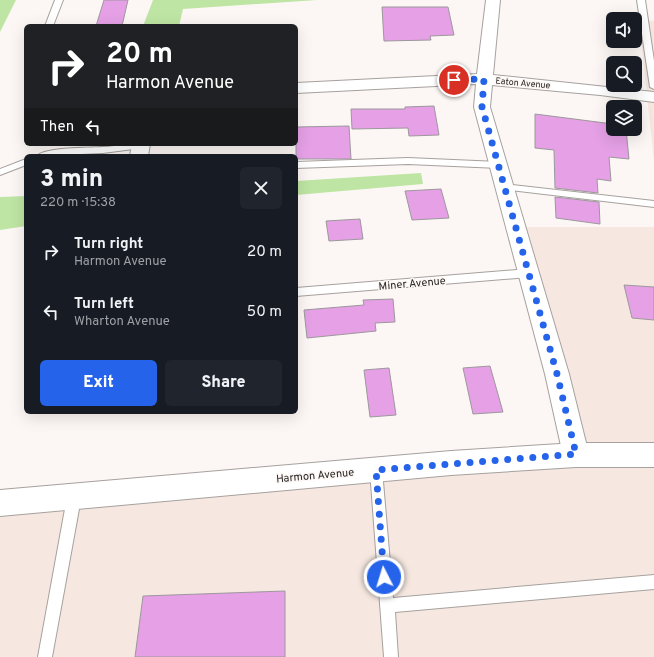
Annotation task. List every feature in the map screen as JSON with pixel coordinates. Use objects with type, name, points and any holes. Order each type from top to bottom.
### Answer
[{"type":"street","points":[[493,0],[482,107],[557,374],[576,454]]},
{"type":"street","name":"Eaton Avenue","points":[[298,88],[484,79],[600,90],[654,97]]},
{"type":"street","name":"Harmon Avenue","points":[[0,504],[376,470],[576,454],[654,455]]},
{"type":"lane","points":[[50,24],[59,0]]},
{"type":"lane","points":[[641,0],[654,87]]},
{"type":"lane","points":[[51,154],[66,151],[140,148]]},
{"type":"lane","points":[[298,165],[408,161],[499,165]]},
{"type":"lane","points":[[0,172],[24,163]]},
{"type":"lane","points":[[504,187],[654,204]]},
{"type":"lane","name":"Miner Avenue","points":[[298,292],[529,273]]},
{"type":"lane","points":[[376,470],[391,657]]},
{"type":"lane","points":[[45,657],[74,498]]},
{"type":"lane","points":[[386,606],[654,582]]},
{"type":"shaded area","points":[[642,20],[654,21],[654,162],[642,48]]},
{"type":"shaded area","points":[[523,227],[654,227],[654,657],[0,657],[0,494],[586,448]]},
{"type":"green space","points":[[0,0],[16,0],[0,32]]},
{"type":"green space","points":[[153,0],[317,0],[183,9],[179,24],[144,24]]},
{"type":"green space","points":[[421,173],[423,184],[298,195],[298,181]]},
{"type":"green space","points":[[24,196],[24,226],[0,230],[0,197]]},
{"type":"building","points":[[104,0],[128,0],[122,24],[97,24]]},
{"type":"building","points":[[382,7],[448,7],[454,35],[430,36],[431,40],[384,41]]},
{"type":"building","points":[[434,106],[439,135],[409,136],[408,128],[352,129],[351,109],[405,109],[405,107]]},
{"type":"building","points":[[535,114],[606,123],[606,136],[627,136],[629,159],[609,157],[611,181],[597,179],[598,193],[555,188],[554,150],[535,148]]},
{"type":"building","points":[[349,126],[351,159],[298,159],[298,154],[296,154],[296,146],[298,146],[298,127]]},
{"type":"building","points":[[441,189],[449,218],[412,220],[405,191]]},
{"type":"building","points":[[555,197],[599,202],[600,224],[556,218]]},
{"type":"building","points":[[360,219],[363,239],[329,241],[326,221]]},
{"type":"building","points":[[624,285],[654,287],[654,320],[632,318]]},
{"type":"building","points":[[393,299],[395,322],[375,323],[376,331],[307,338],[304,310],[364,305],[363,300]]},
{"type":"building","points":[[490,366],[503,412],[473,414],[463,368]]},
{"type":"building","points":[[389,368],[396,415],[370,417],[364,370]]},
{"type":"building","points":[[285,591],[285,657],[135,657],[143,596]]},
{"type":"route","points":[[384,577],[376,470],[576,454],[557,374],[482,107],[484,79],[454,80]]}]
